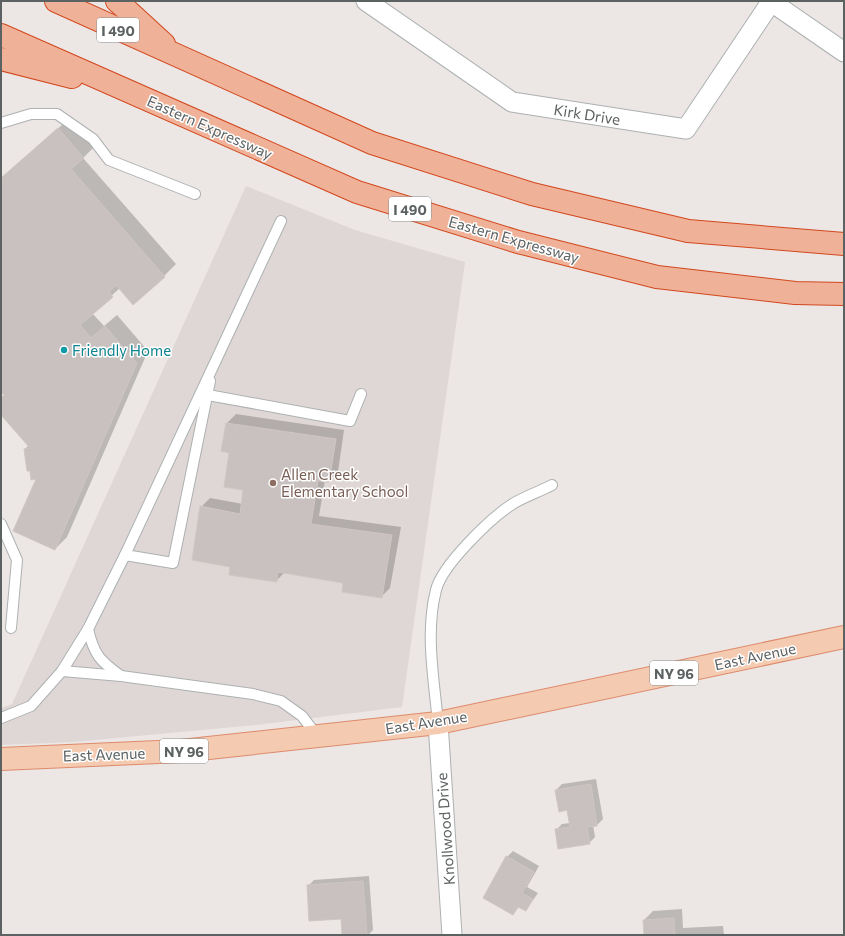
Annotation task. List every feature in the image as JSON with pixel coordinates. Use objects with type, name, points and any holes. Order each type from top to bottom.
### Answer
[{"type":"highway","name":"I 490","points":[[56,1],[372,143],[532,194],[688,231],[844,244]]},
{"type":"highway","points":[[117,1],[180,58]]},
{"type":"highway","name":"Eastern Expressway","points":[[1,35],[357,192],[518,242],[657,277],[795,293],[844,294]]},
{"type":"highway","points":[[1,59],[137,94]]},
{"type":"main road","name":"East Avenue","points":[[1,759],[180,751],[438,723],[844,637]]},
{"type":"street","name":"Kirk Drive","points":[[366,1],[512,102],[686,129],[771,1]]},
{"type":"street","points":[[771,1],[844,52]]},
{"type":"street","name":"Knollwood Drive","points":[[438,723],[452,935]]},
{"type":"lane","points":[[1,123],[31,114],[57,114],[93,139],[109,160],[195,194]]},
{"type":"lane","points":[[1,718],[31,706],[62,671],[88,629],[125,555],[281,220]]},
{"type":"lane","points":[[125,555],[173,563],[214,364]]},
{"type":"lane","points":[[208,395],[350,422],[361,394]]},
{"type":"lane","points":[[438,723],[431,639],[431,614],[436,588],[451,563],[478,531],[512,504],[552,485]]},
{"type":"lane","points":[[1,524],[17,560],[10,628]]},
{"type":"lane","points":[[88,629],[92,648],[106,665],[121,676]]},
{"type":"lane","points":[[62,671],[121,676],[253,694],[281,701],[302,716],[318,737]]},
{"type":"shaded area","name":"Allen Creek Elementary School","points":[[246,186],[355,230],[465,262],[402,707],[256,725],[73,742],[1,745],[1,708],[12,704]]},
{"type":"building","name":"Friendly Home","points":[[58,128],[84,158],[71,169],[165,277],[133,305],[116,285],[109,292],[113,297],[80,325],[91,338],[105,326],[137,363],[55,550],[13,531],[36,479],[31,480],[30,471],[27,471],[24,449],[30,448],[1,415],[1,398],[4,395],[1,392],[1,185],[3,183],[1,178]]},
{"type":"building","points":[[226,423],[336,439],[329,482],[318,481],[311,524],[392,535],[382,598],[342,592],[343,583],[278,572],[277,582],[229,575],[230,567],[192,560],[200,506],[240,514],[243,490],[224,487],[229,453],[221,451]]},
{"type":"building","points":[[591,784],[597,826],[587,827],[590,844],[558,849],[555,829],[570,827],[567,810],[559,812],[555,790]]},
{"type":"building","points":[[506,856],[534,872],[522,893],[533,899],[526,911],[518,907],[513,915],[483,898]]},
{"type":"building","points":[[363,881],[367,935],[342,935],[341,919],[309,921],[307,885]]},
{"type":"building","points":[[674,918],[675,935],[644,935],[643,920]]},
{"type":"place","name":"Friendly Home","points":[[64,350]]},
{"type":"place","name":"Allen Creek Elementary School","points":[[273,483]]}]
